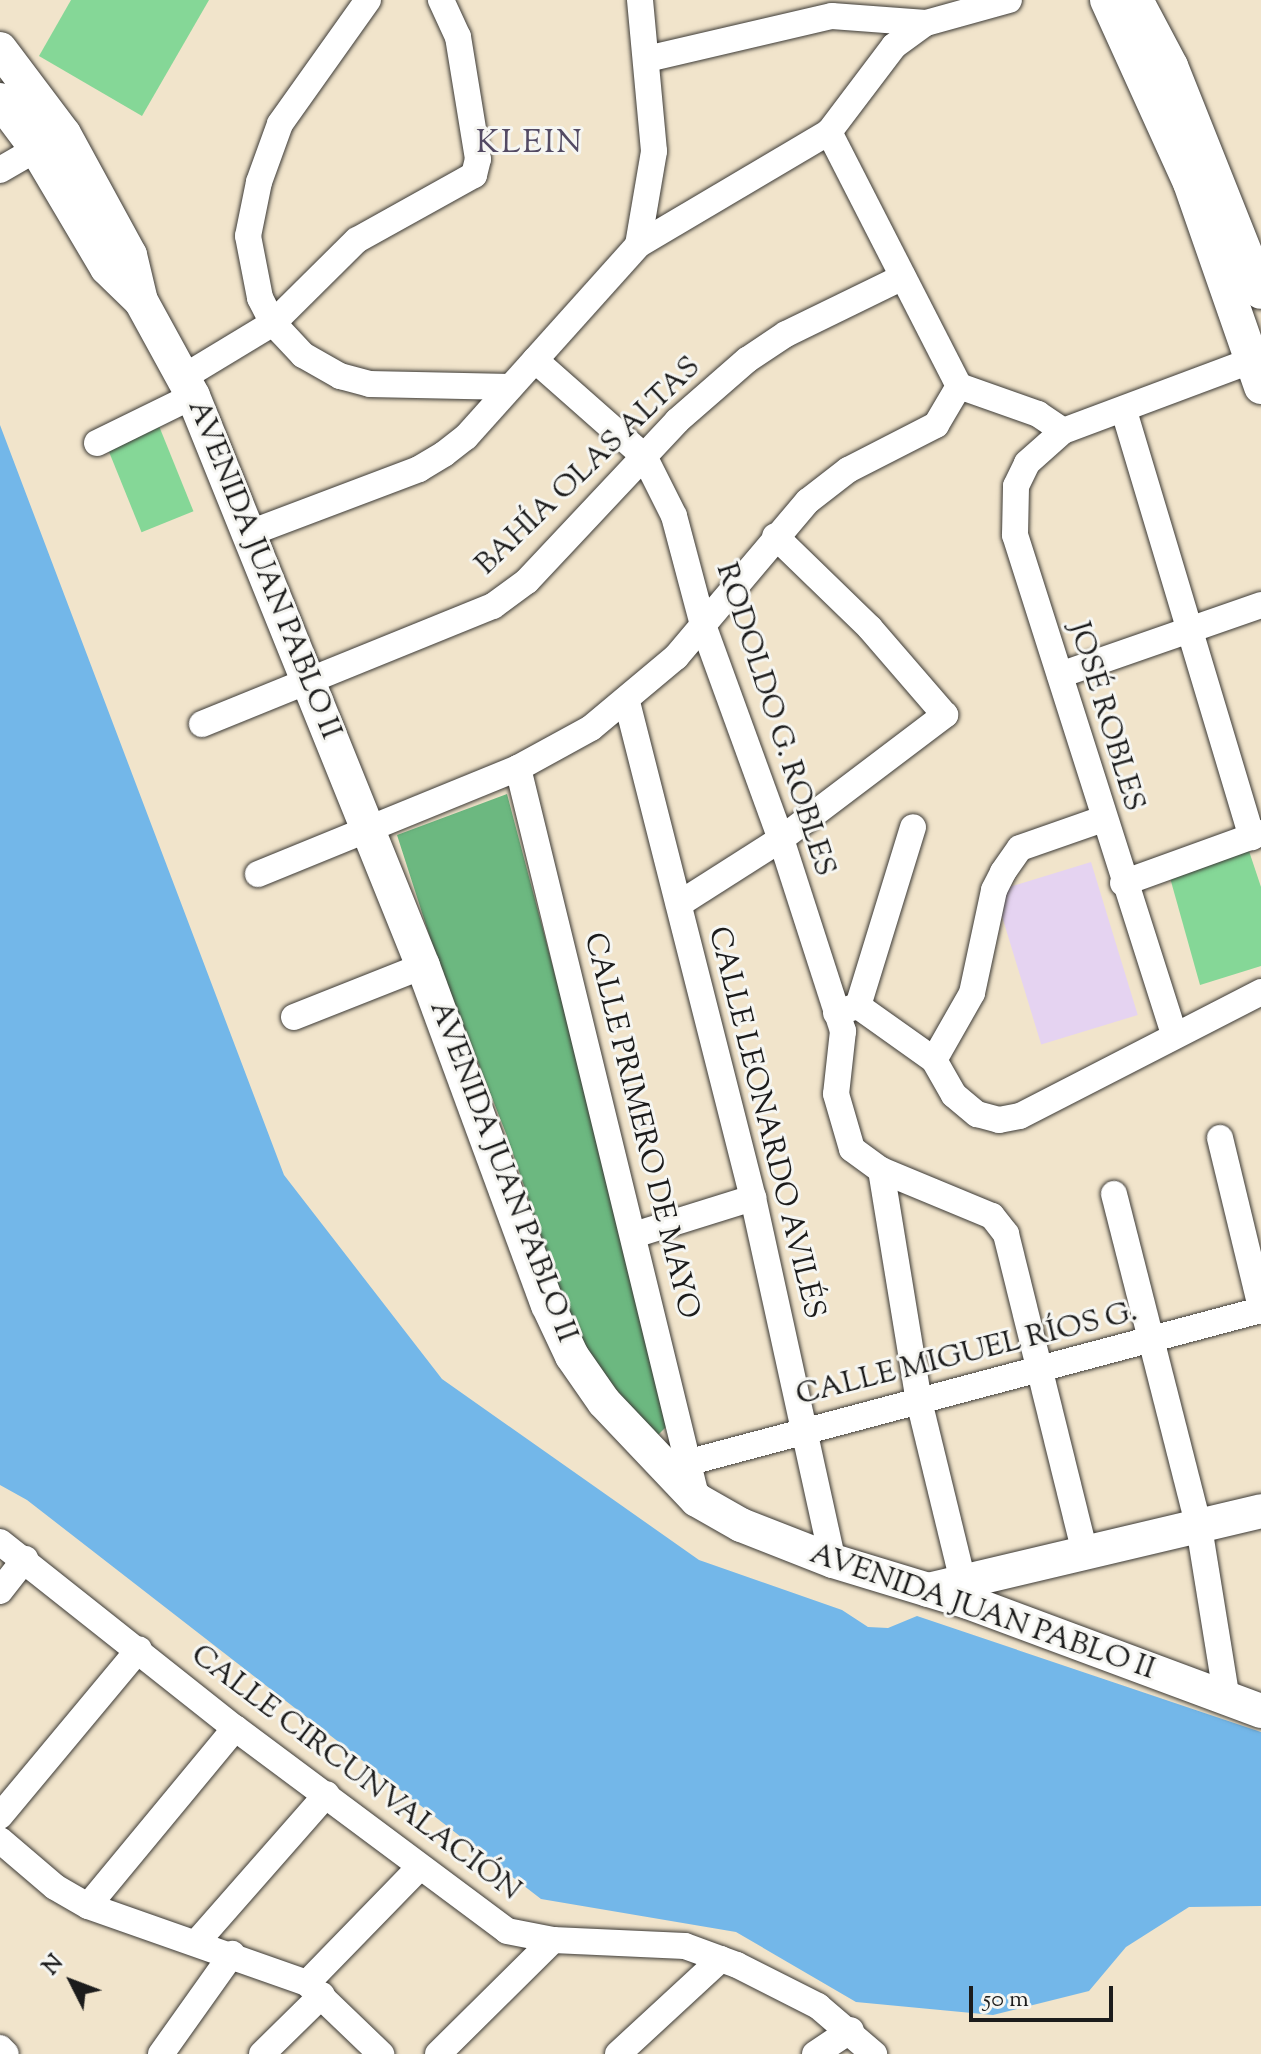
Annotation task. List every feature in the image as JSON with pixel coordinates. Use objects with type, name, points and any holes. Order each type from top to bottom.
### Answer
[{"type":"main road","points":[[1107,0],[1190,183],[1257,374]]},
{"type":"main road","points":[[1136,0],[1176,79],[1261,292]]},
{"type":"main road","name":"AVENIDA JUAN PABLO II","points":[[0,49],[50,141],[107,268],[141,301],[188,387],[250,533],[423,966],[548,1305],[572,1356],[636,1440],[697,1500],[741,1525],[833,1561],[927,1590],[965,1592],[1227,1700],[1261,1711]]},
{"type":"main road","name":"AVENIDA JUAN PABLO II","points":[[0,100],[50,141]]},
{"type":"main road","points":[[965,1592],[1085,1553],[1261,1511]]},
{"type":"street","points":[[368,0],[280,124],[259,182],[248,236],[251,269],[273,323],[303,355],[340,376],[370,384],[510,387]]},
{"type":"street","points":[[97,443],[188,387],[273,323],[357,240],[474,175],[478,159],[458,37],[441,0]]},
{"type":"street","points":[[638,245],[654,151],[640,0]]},
{"type":"street","points":[[250,533],[419,469],[466,437],[638,245],[829,132],[894,46],[926,23],[1009,0]]},
{"type":"street","points":[[647,59],[829,8],[926,23]]},
{"type":"street","points":[[829,132],[959,386],[1038,414],[1063,431],[1257,374]]},
{"type":"street","points":[[0,170],[50,141]]},
{"type":"street","name":"BAHÍA OLAS ALTAS","points":[[202,724],[493,606],[548,561],[644,456],[760,351],[903,277]]},
{"type":"street","name":"RODOLDO G. ROBLES","points":[[535,360],[644,456],[674,516],[703,625],[847,1010],[836,1094],[852,1149],[881,1170]]},
{"type":"street","points":[[258,874],[366,827],[518,768],[560,748],[627,702],[703,625],[775,536],[848,470],[936,425],[959,386]]},
{"type":"street","points":[[1123,883],[1256,835],[1124,411]]},
{"type":"street","name":"JOSÉ ROBLES","points":[[1063,431],[1027,463],[1016,486],[1013,513],[1015,535],[1123,883],[1174,1034]]},
{"type":"street","points":[[679,904],[781,839],[942,719],[943,707],[775,536]]},
{"type":"street","points":[[1060,675],[1261,605]]},
{"type":"street","name":"CALLE LEONARDO AVILÉS","points":[[627,702],[753,1198],[833,1561]]},
{"type":"street","name":"CALLE PRIMERO DE MAYO","points":[[518,768],[697,1500]]},
{"type":"street","points":[[934,1060],[972,993],[994,890],[1003,872],[1020,848],[1103,819]]},
{"type":"street","points":[[913,827],[847,1010],[934,1060],[954,1095],[977,1114],[999,1120],[1020,1116],[1174,1034],[1261,992]]},
{"type":"street","points":[[294,1017],[423,966]]},
{"type":"street","points":[[1220,1138],[1261,1309]]},
{"type":"street","points":[[881,1170],[992,1216],[1000,1224],[1085,1553]]},
{"type":"street","points":[[881,1170],[919,1401],[965,1592]]},
{"type":"street","points":[[1114,1194],[1199,1527],[1227,1700]]},
{"type":"street","points":[[634,1235],[753,1198]]},
{"type":"street","name":"CALLE MIGUEL RÍOS G.","points":[[690,1462],[1152,1341],[1261,1309]]},
{"type":"street","name":"CALLE CIRCUNVALACIÓN","points":[[0,1542],[235,1728],[507,1931],[553,1940],[685,1946],[721,1959],[818,2006],[851,2030],[874,2054]]},
{"type":"street","points":[[0,1591],[25,1559]]},
{"type":"street","points":[[0,1816],[139,1649]]},
{"type":"street","points":[[88,1906],[235,1728]]},
{"type":"street","points":[[196,1943],[327,1794]]},
{"type":"street","points":[[0,1840],[55,1887],[88,1906],[232,1954],[315,1989],[381,2054]]},
{"type":"street","points":[[262,2054],[419,1868]]},
{"type":"street","points":[[438,2054],[553,1940]]},
{"type":"street","points":[[161,2054],[232,1954]]},
{"type":"street","points":[[618,2054],[721,1959]]},
{"type":"street","points":[[815,2054],[851,2030]]},
{"type":"street","points":[[0,2048],[6,2054]]},
{"type":"shaded area","points":[[1091,862],[1138,1015],[1041,1045],[994,892]]},
{"type":"green space","points":[[71,0],[209,0],[142,116],[39,56]]},
{"type":"green space","points":[[159,426],[193,511],[142,532],[107,447]]},
{"type":"green space","points":[[507,794],[673,1420],[654,1439],[575,1335],[507,1136],[435,953],[397,835]]},
{"type":"green space","points":[[1245,839],[1261,887],[1261,966],[1200,985],[1167,867]]},
{"type":"water","points":[[0,425],[284,1175],[442,1379],[699,1560],[842,1610],[868,1627],[888,1628],[917,1616],[1261,1732],[1261,1906],[1189,1907],[1126,1947],[1089,1991],[993,2015],[856,2002],[736,1932],[541,1899],[27,1500],[0,1485]]},
{"type":"district","name":"KLEIN","points":[[530,144]]}]
